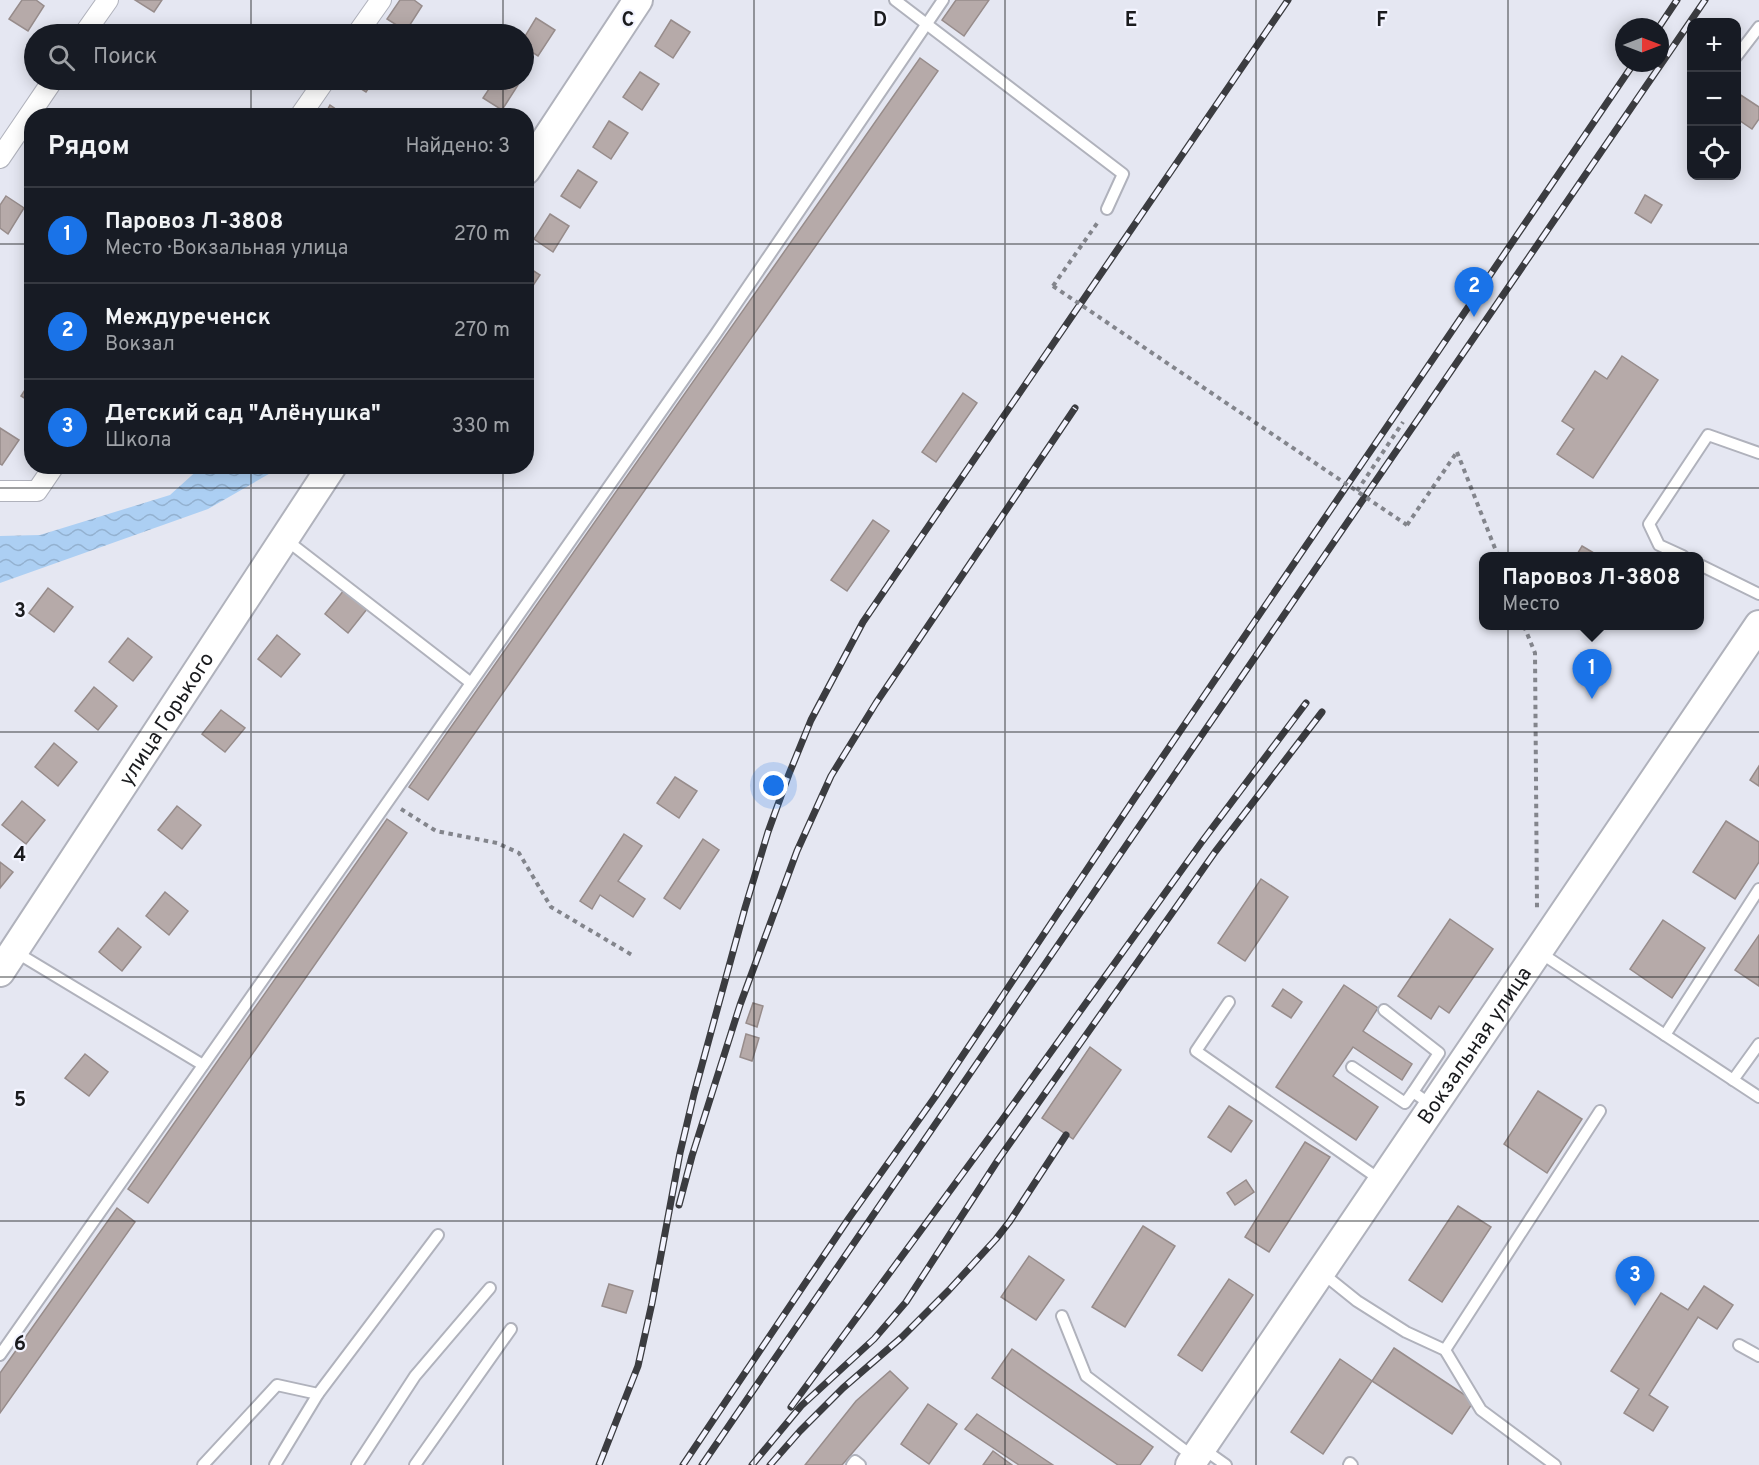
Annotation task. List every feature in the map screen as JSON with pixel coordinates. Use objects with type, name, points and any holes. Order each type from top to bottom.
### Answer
[{"type":"main road","points":[[534,158],[638,0]]},
{"type":"main road","name":"улица Горького","points":[[7,962],[327,474]]},
{"type":"main road","name":"Вокзальная улица","points":[[1196,1457],[1382,1181],[1423,1099],[1538,951],[1759,625]]},
{"type":"street","points":[[91,24],[108,0]]},
{"type":"street","points":[[364,24],[381,0]]},
{"type":"street","points":[[34,108],[46,90]]},
{"type":"street","points":[[306,108],[318,90]]},
{"type":"street","points":[[0,158],[24,123]]},
{"type":"street","points":[[0,491],[37,491],[49,474]]},
{"type":"lane","points":[[896,0],[1123,174],[1107,209]]},
{"type":"lane","points":[[0,1355],[715,335],[943,0]]},
{"type":"lane","points":[[1741,52],[1759,27]]},
{"type":"lane","points":[[1674,552],[1659,545],[1649,524],[1708,435],[1759,453]]},
{"type":"lane","points":[[285,539],[471,683]]},
{"type":"lane","points":[[1704,567],[1759,594]]},
{"type":"lane","points":[[1665,1035],[1759,889]]},
{"type":"lane","points":[[1538,951],[1759,1097]]},
{"type":"lane","points":[[7,962],[203,1065]]},
{"type":"lane","points":[[1229,1002],[1196,1051],[1382,1181]]},
{"type":"lane","points":[[1352,1067],[1405,1103],[1423,1099],[1439,1053],[1384,1010]]},
{"type":"lane","points":[[1733,1080],[1759,1044]]},
{"type":"lane","points":[[1444,1350],[1600,1111]]},
{"type":"lane","points":[[275,1465],[318,1394],[438,1235]]},
{"type":"lane","points":[[1321,1272],[1377,1314],[1406,1332],[1444,1350],[1481,1410],[1543,1461],[1555,1465]]},
{"type":"lane","points":[[357,1465],[415,1376],[490,1288]]},
{"type":"lane","points":[[1062,1316],[1086,1376],[1196,1457],[1226,1465]]},
{"type":"lane","points":[[415,1465],[510,1329]]},
{"type":"lane","points":[[1738,1345],[1759,1356]]},
{"type":"lane","points":[[203,1465],[277,1385],[318,1394]]},
{"type":"lane","points":[[852,1465],[855,1461],[860,1465]]},
{"type":"path","points":[[1107,209],[1053,286],[1407,525],[1457,452],[1496,552]]},
{"type":"path","points":[[1357,491],[1403,422]]},
{"type":"path","points":[[1526,630],[1535,653],[1538,951]]},
{"type":"path","points":[[388,800],[436,831],[497,843],[519,853],[551,907],[632,954]]},
{"type":"water","points":[[193,474],[269,474],[208,509],[0,583],[0,536],[40,535],[170,495]]},
{"type":"building","points":[[22,0],[36,0],[44,6],[32,24],[24,24],[24,28],[9,19]]},
{"type":"building","points":[[135,0],[162,0],[154,12]]},
{"type":"building","points":[[400,0],[414,0],[422,6],[410,24],[395,24],[387,19]]},
{"type":"building","points":[[956,0],[989,0],[964,36],[942,20]]},
{"type":"building","points":[[536,18],[555,30],[538,56],[534,53],[532,24]]},
{"type":"building","points":[[671,20],[690,32],[673,58],[655,46]]},
{"type":"building","points":[[920,58],[938,71],[428,800],[409,787]]},
{"type":"building","points":[[640,72],[659,84],[642,110],[623,97]]},
{"type":"building","points":[[488,90],[515,90],[503,108],[499,108],[483,98]]},
{"type":"building","points":[[1741,95],[1759,107],[1759,119],[1752,129],[1741,121]]},
{"type":"building","points":[[609,121],[628,133],[611,159],[593,147]]},
{"type":"building","points":[[578,170],[597,182],[580,208],[561,196]]},
{"type":"building","points":[[1645,195],[1662,205],[1651,223],[1635,213]]},
{"type":"building","points":[[6,196],[24,208],[8,234],[0,228],[0,205]]},
{"type":"building","points":[[550,214],[569,226],[553,252],[534,239]]},
{"type":"building","points":[[534,271],[540,275],[534,284]]},
{"type":"building","points":[[1622,356],[1658,380],[1593,478],[1557,454],[1574,429],[1562,421],[1595,371],[1607,379]]},
{"type":"building","points":[[963,393],[977,403],[936,462],[922,452]]},
{"type":"building","points":[[0,428],[19,440],[2,465],[0,464]]},
{"type":"building","points":[[873,520],[889,531],[847,591],[831,580]]},
{"type":"building","points":[[1582,546],[1592,552],[1578,552]]},
{"type":"building","points":[[48,588],[73,607],[54,632],[29,613]]},
{"type":"building","points":[[344,590],[367,609],[348,633],[325,614]]},
{"type":"building","points":[[277,635],[300,654],[281,677],[258,659]]},
{"type":"building","points":[[128,638],[152,657],[133,681],[109,662]]},
{"type":"building","points":[[94,687],[117,706],[98,730],[75,711]]},
{"type":"building","points":[[221,710],[245,728],[225,752],[202,734]]},
{"type":"building","points":[[54,743],[77,762],[58,786],[35,767]]},
{"type":"building","points":[[1759,766],[1759,786],[1750,780]]},
{"type":"building","points":[[675,777],[697,791],[679,818],[657,803]]},
{"type":"building","points":[[22,801],[45,820],[26,844],[2,825]]},
{"type":"building","points":[[177,806],[201,825],[182,849],[158,830]]},
{"type":"building","points":[[387,819],[407,833],[148,1203],[128,1189]]},
{"type":"building","points":[[1726,821],[1759,842],[1759,862],[1735,899],[1693,872]]},
{"type":"building","points":[[624,834],[642,846],[618,881],[645,899],[633,917],[600,895],[592,909],[580,901]]},
{"type":"building","points":[[703,839],[719,850],[680,909],[664,898]]},
{"type":"building","points":[[0,862],[13,872],[0,888]]},
{"type":"building","points":[[1261,879],[1288,897],[1245,961],[1218,943]]},
{"type":"building","points":[[165,892],[188,911],[169,935],[146,916]]},
{"type":"building","points":[[1450,919],[1493,949],[1449,1013],[1439,1006],[1431,1019],[1398,996]]},
{"type":"building","points":[[1663,920],[1705,948],[1672,998],[1630,969]]},
{"type":"building","points":[[118,928],[141,947],[122,971],[99,952]]},
{"type":"building","points":[[1759,935],[1759,986],[1735,970]]},
{"type":"building","points":[[1344,985],[1378,1008],[1363,1031],[1412,1064],[1402,1080],[1353,1047],[1333,1076],[1378,1107],[1356,1140],[1276,1087]]},
{"type":"building","points":[[1283,989],[1302,1002],[1291,1018],[1272,1006]]},
{"type":"building","points":[[753,1003],[763,1006],[757,1027],[746,1023]]},
{"type":"building","points":[[746,1034],[759,1038],[752,1061],[740,1057]]},
{"type":"building","points":[[1090,1047],[1121,1070],[1073,1139],[1042,1118]]},
{"type":"building","points":[[85,1054],[108,1072],[89,1096],[65,1078]]},
{"type":"building","points":[[1538,1091],[1582,1119],[1547,1173],[1504,1144]]},
{"type":"building","points":[[1229,1106],[1252,1121],[1231,1152],[1208,1137]]},
{"type":"building","points":[[1305,1142],[1330,1157],[1269,1252],[1245,1237]]},
{"type":"building","points":[[1246,1180],[1254,1192],[1235,1205],[1227,1193]]},
{"type":"building","points":[[1458,1206],[1491,1227],[1442,1302],[1409,1280]]},
{"type":"building","points":[[117,1208],[135,1222],[0,1413],[0,1373]]},
{"type":"building","points":[[1143,1226],[1175,1246],[1125,1327],[1092,1307]]},
{"type":"building","points":[[1029,1256],[1064,1280],[1036,1320],[1001,1297]]},
{"type":"building","points":[[1229,1279],[1253,1295],[1202,1371],[1178,1355]]},
{"type":"building","points":[[609,1284],[633,1291],[626,1313],[602,1306]]},
{"type":"building","points":[[1704,1286],[1733,1305],[1717,1329],[1698,1317],[1649,1395],[1668,1407],[1653,1431],[1624,1413],[1639,1389],[1611,1371],[1661,1293],[1688,1310]]},
{"type":"building","points":[[1394,1348],[1474,1401],[1452,1434],[1372,1381]]},
{"type":"building","points":[[1012,1349],[1153,1447],[1140,1465],[1118,1465],[992,1378]]},
{"type":"building","points":[[1340,1359],[1372,1381],[1323,1454],[1291,1432]]},
{"type":"building","points":[[890,1371],[908,1388],[842,1465],[805,1465],[856,1401]]},
{"type":"building","points":[[928,1404],[957,1424],[929,1464],[901,1444]]},
{"type":"building","points":[[977,1414],[1053,1465],[1019,1465],[965,1429]]},
{"type":"building","points":[[993,1451],[1012,1465],[983,1465]]},
{"type":"railway","points":[[599,1465],[638,1366],[680,1153],[745,908],[768,832],[811,720],[863,622],[1288,0]]},
{"type":"railway","points":[[1665,18],[1677,0]]},
{"type":"railway","points":[[702,1465],[1705,0]]},
{"type":"railway","points":[[683,1465],[849,1218],[935,1097],[1134,799],[1628,72]]},
{"type":"railway","points":[[679,1205],[692,1156],[740,1005],[797,851],[831,776],[876,703],[1075,408]]},
{"type":"railway","points":[[791,1407],[1002,1120],[1201,843],[1306,703]]},
{"type":"railway","points":[[752,1465],[801,1406],[874,1339],[906,1302],[998,1160],[1215,852],[1322,712]]},
{"type":"railway","points":[[770,1465],[800,1431],[843,1388],[902,1337],[996,1239],[1066,1135]]},
{"type":"place","name":"Междуреченск","points":[[1474,317]]},
{"type":"place","name":"Паровоз Л-3808","points":[[1592,699]]},
{"type":"place","name":"Детский сад \"Алёнушка\"","points":[[1635,1306]]}]
